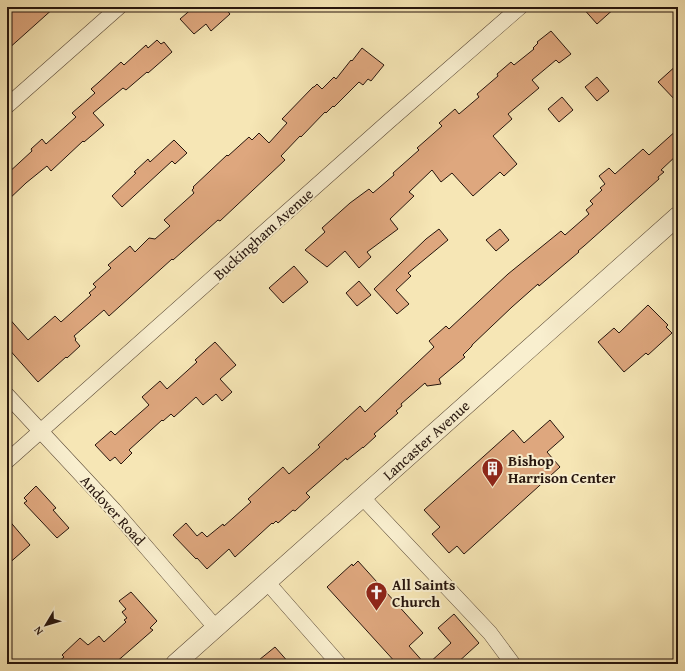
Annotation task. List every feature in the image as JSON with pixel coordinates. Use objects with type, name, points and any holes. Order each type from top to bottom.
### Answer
[{"type":"street","points":[[7,106],[119,7]]},
{"type":"street","name":"Buckingham Avenue","points":[[7,461],[388,122],[520,7]]},
{"type":"street","name":"Lancaster Avenue","points":[[175,664],[678,216]]},
{"type":"street","name":"Andover Road","points":[[7,395],[114,510],[216,628]]},
{"type":"street","points":[[362,497],[490,633],[514,664]]},
{"type":"street","points":[[267,582],[339,664]]},
{"type":"building","points":[[7,7],[55,7],[7,50]]},
{"type":"building","points":[[194,7],[224,7],[230,14],[211,31],[206,24],[194,34],[180,19]]},
{"type":"building","points":[[582,7],[616,7],[597,24]]},
{"type":"building","points":[[551,31],[571,54],[559,63],[556,60],[532,80],[539,88],[508,114],[512,119],[493,136],[517,164],[504,176],[500,172],[473,196],[452,173],[441,182],[432,170],[409,192],[414,196],[390,219],[398,229],[367,252],[371,257],[359,268],[345,251],[327,267],[305,250],[325,232],[322,228],[350,203],[369,189],[373,193],[394,175],[393,173],[419,150],[417,148],[442,126],[439,123],[455,109],[459,114],[479,97],[477,94],[498,76],[497,74],[511,62],[514,65],[534,49],[533,48],[538,43],[537,42]]},
{"type":"building","points":[[157,40],[161,44],[164,42],[172,52],[126,90],[123,88],[93,113],[104,125],[84,142],[83,141],[51,171],[47,166],[7,201],[7,174],[32,151],[31,149],[42,139],[46,144],[76,117],[72,113],[95,93],[91,89],[121,62],[124,65],[146,45],[148,48]]},
{"type":"building","points":[[362,48],[384,65],[371,81],[368,79],[363,85],[359,82],[334,107],[333,106],[326,113],[325,112],[281,156],[285,160],[220,221],[218,220],[173,260],[172,259],[109,316],[104,310],[74,336],[76,339],[75,340],[80,346],[38,382],[7,347],[7,316],[28,340],[55,316],[61,322],[91,295],[89,293],[96,287],[93,284],[111,268],[108,265],[130,246],[135,252],[149,238],[155,239],[170,226],[164,220],[194,193],[192,190],[194,188],[193,187],[227,155],[228,156],[249,137],[252,140],[259,133],[269,143],[287,123],[282,119],[313,87],[317,84],[322,89],[334,77],[336,79]]},
{"type":"building","points":[[678,64],[678,103],[658,82]]},
{"type":"building","points":[[597,77],[609,91],[597,101],[585,87]]},
{"type":"building","points":[[562,97],[573,110],[559,122],[548,109]]},
{"type":"building","points":[[678,129],[678,154],[661,170],[664,172],[658,177],[659,179],[578,251],[579,252],[539,286],[538,284],[512,307],[472,345],[463,355],[465,357],[439,379],[441,384],[427,386],[425,383],[401,404],[402,406],[396,411],[398,413],[374,434],[376,436],[347,460],[346,458],[306,493],[310,497],[295,511],[293,510],[278,523],[276,521],[273,524],[272,523],[235,557],[229,549],[207,569],[173,535],[186,523],[197,536],[202,532],[207,537],[223,524],[224,526],[251,502],[248,499],[283,467],[289,474],[320,447],[318,445],[360,406],[365,412],[434,347],[429,341],[446,326],[449,329],[508,274],[561,231],[565,235],[589,214],[586,210],[593,204],[590,201],[602,190],[600,188],[605,184],[599,176],[609,168],[615,174],[643,149],[649,155]]},
{"type":"building","points":[[174,140],[187,153],[175,164],[172,161],[122,207],[112,196],[148,159],[150,162]]},
{"type":"building","points":[[439,229],[448,240],[408,273],[411,276],[396,290],[409,304],[397,314],[374,289],[426,239]]},
{"type":"building","points":[[500,229],[509,240],[496,251],[486,240]]},
{"type":"building","points":[[294,266],[308,282],[283,303],[269,288]]},
{"type":"building","points":[[359,281],[371,295],[357,306],[346,293]]},
{"type":"building","points":[[648,305],[668,325],[666,327],[672,333],[648,355],[646,353],[624,372],[598,342],[614,328],[619,333]]},
{"type":"building","points":[[215,342],[236,365],[220,379],[232,392],[222,401],[216,394],[203,405],[196,397],[174,417],[171,414],[163,421],[162,420],[129,450],[132,453],[121,464],[115,457],[110,461],[95,445],[111,431],[115,435],[149,405],[142,397],[160,381],[167,389],[197,362],[195,360]]},
{"type":"building","name":"Bishop Harrison Center","points":[[550,420],[564,437],[547,452],[560,467],[464,554],[457,546],[449,553],[432,534],[440,527],[424,510],[513,430],[524,443]]},
{"type":"building","points":[[36,486],[56,508],[53,510],[69,528],[57,538],[24,503],[27,501],[24,498]]},
{"type":"building","points":[[7,518],[30,545],[7,565]]},
{"type":"building","name":"All Saints Church","points":[[358,561],[423,633],[409,646],[425,664],[397,664],[327,587],[352,564],[353,566]]},
{"type":"building","points":[[131,592],[157,621],[150,628],[153,630],[114,664],[56,664],[64,657],[62,655],[80,638],[88,645],[99,636],[104,642],[126,622],[124,620],[127,618],[122,612],[126,609],[119,601]]},
{"type":"building","points":[[454,614],[479,643],[456,664],[428,664],[451,643],[438,628]]},
{"type":"building","points":[[275,647],[290,664],[254,664]]},
{"type":"place","name":"Bishop Harrison Center","points":[[492,488]]},
{"type":"place","name":"All Saints Church","points":[[377,612]]}]
